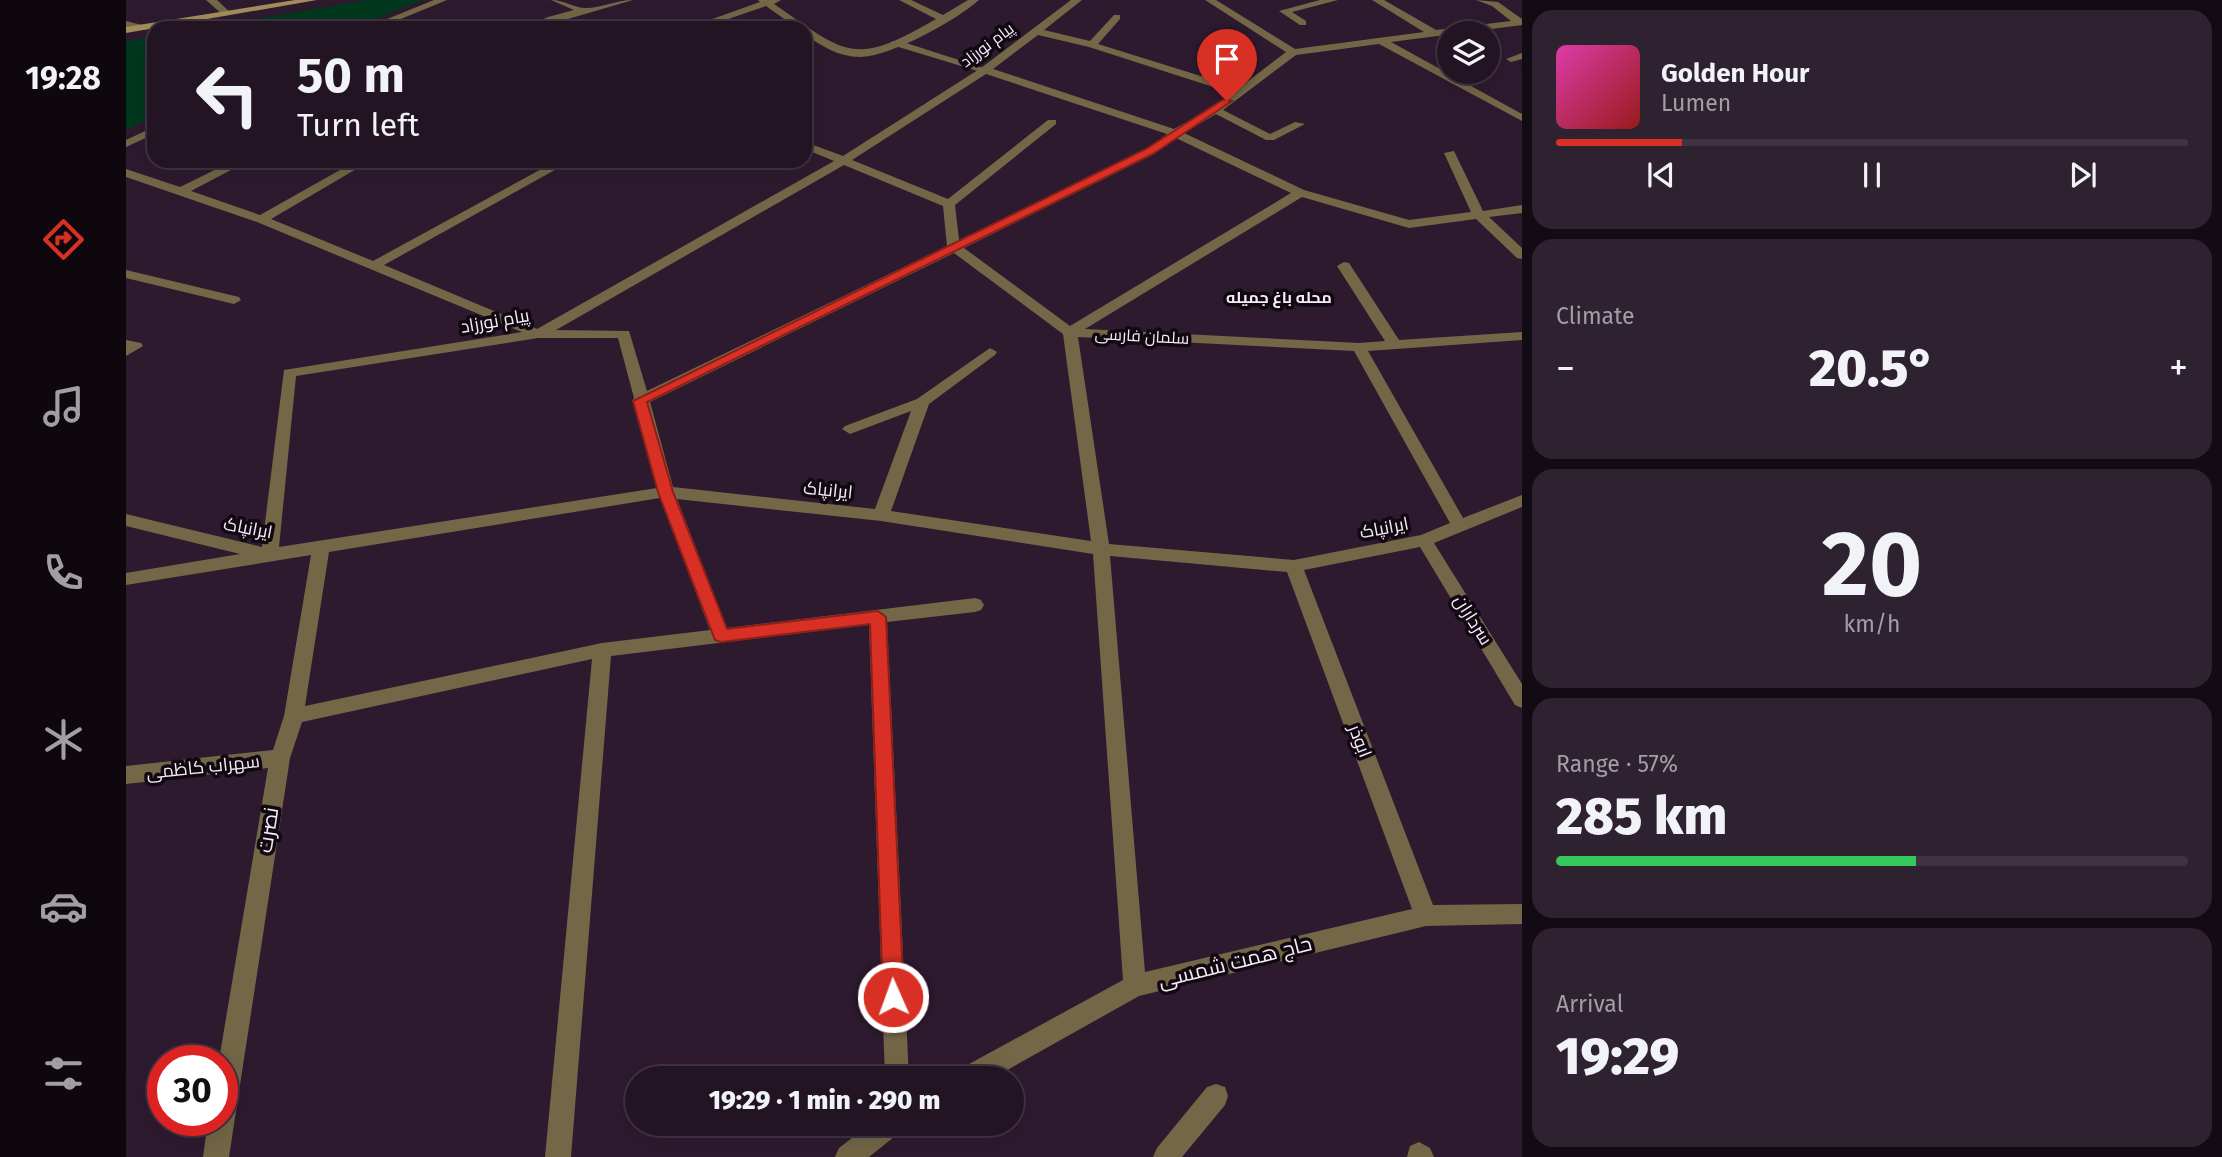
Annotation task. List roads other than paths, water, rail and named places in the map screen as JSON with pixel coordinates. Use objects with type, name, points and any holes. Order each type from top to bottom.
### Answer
[{"type":"main road","points":[[180,21],[312,0]]},
{"type":"main road","points":[[126,30],[145,27]]},
{"type":"street","points":[[211,0],[226,13]]},
{"type":"street","points":[[388,21],[442,0]]},
{"type":"street","points":[[556,0],[584,10]]},
{"type":"street","points":[[550,21],[628,0]]},
{"type":"street","points":[[904,0],[944,19]]},
{"type":"street","points":[[812,35],[833,49],[861,55],[895,43],[944,19],[974,0]]},
{"type":"street","name":"پیام نورزاد","points":[[270,555],[289,373],[538,334],[845,160],[985,70],[1077,0]]},
{"type":"street","points":[[1210,0],[1293,52]]},
{"type":"street","points":[[1303,23],[1284,10],[1334,0]]},
{"type":"street","points":[[1377,0],[1433,33]]},
{"type":"street","points":[[1481,0],[1494,4],[1520,21]]},
{"type":"street","points":[[712,21],[769,1],[794,21]]},
{"type":"street","points":[[1092,45],[1117,17]]},
{"type":"street","points":[[639,401],[1150,152],[1175,133],[1216,110],[1293,52],[1520,21]]},
{"type":"street","points":[[126,24],[145,27]]},
{"type":"street","points":[[1035,31],[1092,45],[1238,91]]},
{"type":"street","points":[[1380,40],[1522,118]]},
{"type":"street","points":[[895,43],[1175,133],[1300,193],[1409,224],[1522,209]]},
{"type":"street","points":[[1216,110],[1270,138],[1299,124]]},
{"type":"street","points":[[949,204],[1052,122]]},
{"type":"street","points":[[126,144],[147,134]]},
{"type":"street","points":[[812,148],[949,204]]},
{"type":"street","points":[[1450,153],[1478,214],[1522,255]]},
{"type":"street","points":[[182,191],[228,168]]},
{"type":"street","points":[[261,219],[352,168]]},
{"type":"street","points":[[373,266],[552,168]]},
{"type":"street","points":[[126,173],[261,219],[538,334],[624,334],[639,401],[666,492],[721,636]]},
{"type":"street","points":[[1135,986],[1101,549],[1070,332],[1300,193]]},
{"type":"street","points":[[949,204],[953,246]]},
{"type":"street","name":"سلمان فارسی","points":[[953,246],[1070,332],[1360,347],[1522,336]]},
{"type":"street","points":[[1344,265],[1395,345]]},
{"type":"street","points":[[126,274],[234,300]]},
{"type":"street","points":[[126,344],[136,346],[126,352]]},
{"type":"street","points":[[1360,347],[1459,524]]},
{"type":"street","points":[[850,429],[922,402],[990,352]]},
{"type":"street","points":[[881,514],[922,402]]},
{"type":"street","name":"ایرانپاک","points":[[126,520],[270,555],[666,492],[881,514],[1101,549],[1293,566],[1423,540],[1522,500]]},
{"type":"street","name":"سرداران","points":[[1423,540],[1522,700]]},
{"type":"street","name":"نصرت","points":[[234,1045],[280,758],[293,716],[321,547]]},
{"type":"street","points":[[126,579],[270,555]]},
{"type":"street","name":"ابوذر","points":[[1293,566],[1426,916]]},
{"type":"street","points":[[293,716],[602,650],[975,605]]},
{"type":"street","points":[[878,617],[897,1066]]},
{"type":"street","points":[[558,1157],[602,650]]},
{"type":"street","name":"سهراب کاظمی","points":[[126,775],[280,758]]},
{"type":"street","name":"حاج همت شمسی","points":[[991,1066],[1135,986],[1426,916],[1522,914]]},
{"type":"street","points":[[1166,1157],[1216,1096]]},
{"type":"street","name":"نصرت","points":[[216,1157],[219,1136]]},
{"type":"street","points":[[848,1157],[875,1136]]},
{"type":"district","name":"محله باغ‌ جمیله","points":[[1279,297]]}]
